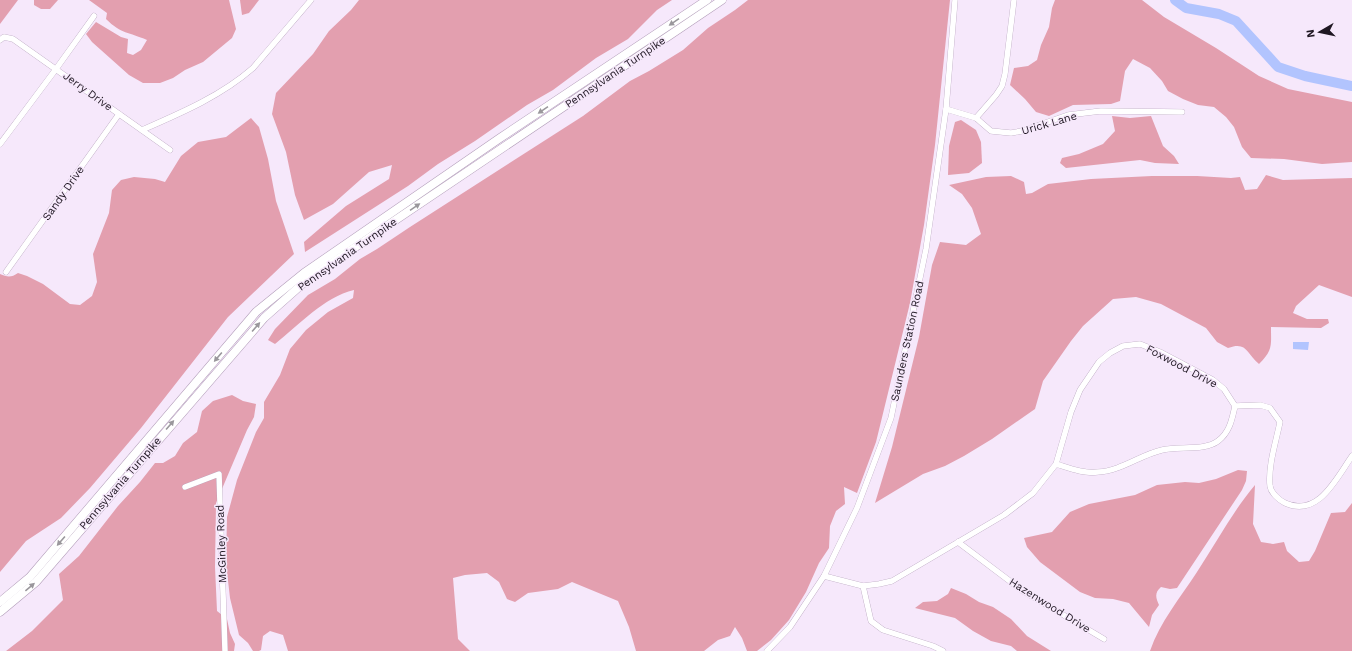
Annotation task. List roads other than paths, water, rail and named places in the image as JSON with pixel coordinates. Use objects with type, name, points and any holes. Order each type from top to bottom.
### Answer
[{"type":"highway","name":"Pennsylvania Turnpike","points":[[0,602],[30,577],[256,312],[304,273],[500,138],[706,0]]},
{"type":"highway","name":"Pennsylvania Turnpike","points":[[0,612],[36,582],[264,318],[308,279],[722,0]]},
{"type":"street","points":[[142,130],[184,112],[205,101],[242,77],[253,68],[311,0]]},
{"type":"street","name":"Saunders Station Road","points":[[767,651],[790,627],[824,576],[857,508],[891,418],[926,249],[946,109],[955,0]]},
{"type":"street","points":[[976,118],[1002,86],[1005,74],[1014,0]]},
{"type":"street","points":[[0,144],[94,16]]},
{"type":"street","name":"Jerry Drive","points":[[2,39],[13,39],[170,150]]},
{"type":"street","name":"Urick Lane","points":[[946,109],[976,118],[991,131],[1011,133],[1022,131],[1068,115],[1101,111],[1182,112]]},
{"type":"street","name":"Sandy Drive","points":[[6,272],[119,114]]},
{"type":"street","name":"Foxwood Drive","points":[[824,576],[863,586],[892,582],[1004,515],[1033,494],[1056,464],[1071,412],[1080,390],[1099,362],[1110,353],[1123,346],[1140,344],[1160,352],[1175,362],[1213,380],[1224,389],[1235,406]]},
{"type":"street","points":[[1056,464],[1097,473],[1115,469],[1160,450],[1175,447],[1205,447],[1219,441],[1230,427],[1235,406],[1260,405],[1270,408],[1280,422],[1271,465],[1270,487],[1279,500],[1292,506],[1306,507],[1324,497],[1352,456]]},
{"type":"street","name":"McGinley Road","points":[[185,487],[219,474],[224,651]]},
{"type":"street","name":"Hazenwood Drive","points":[[958,542],[1023,590],[1104,639]]},
{"type":"street","points":[[863,586],[872,621],[883,630],[933,646],[943,651]]},
{"type":"water","points":[[1293,342],[1309,342],[1308,350],[1293,349]]},
{"type":"waterway","points":[[1175,0],[1186,8],[1219,14],[1236,21],[1278,67],[1305,76],[1352,86]]}]
